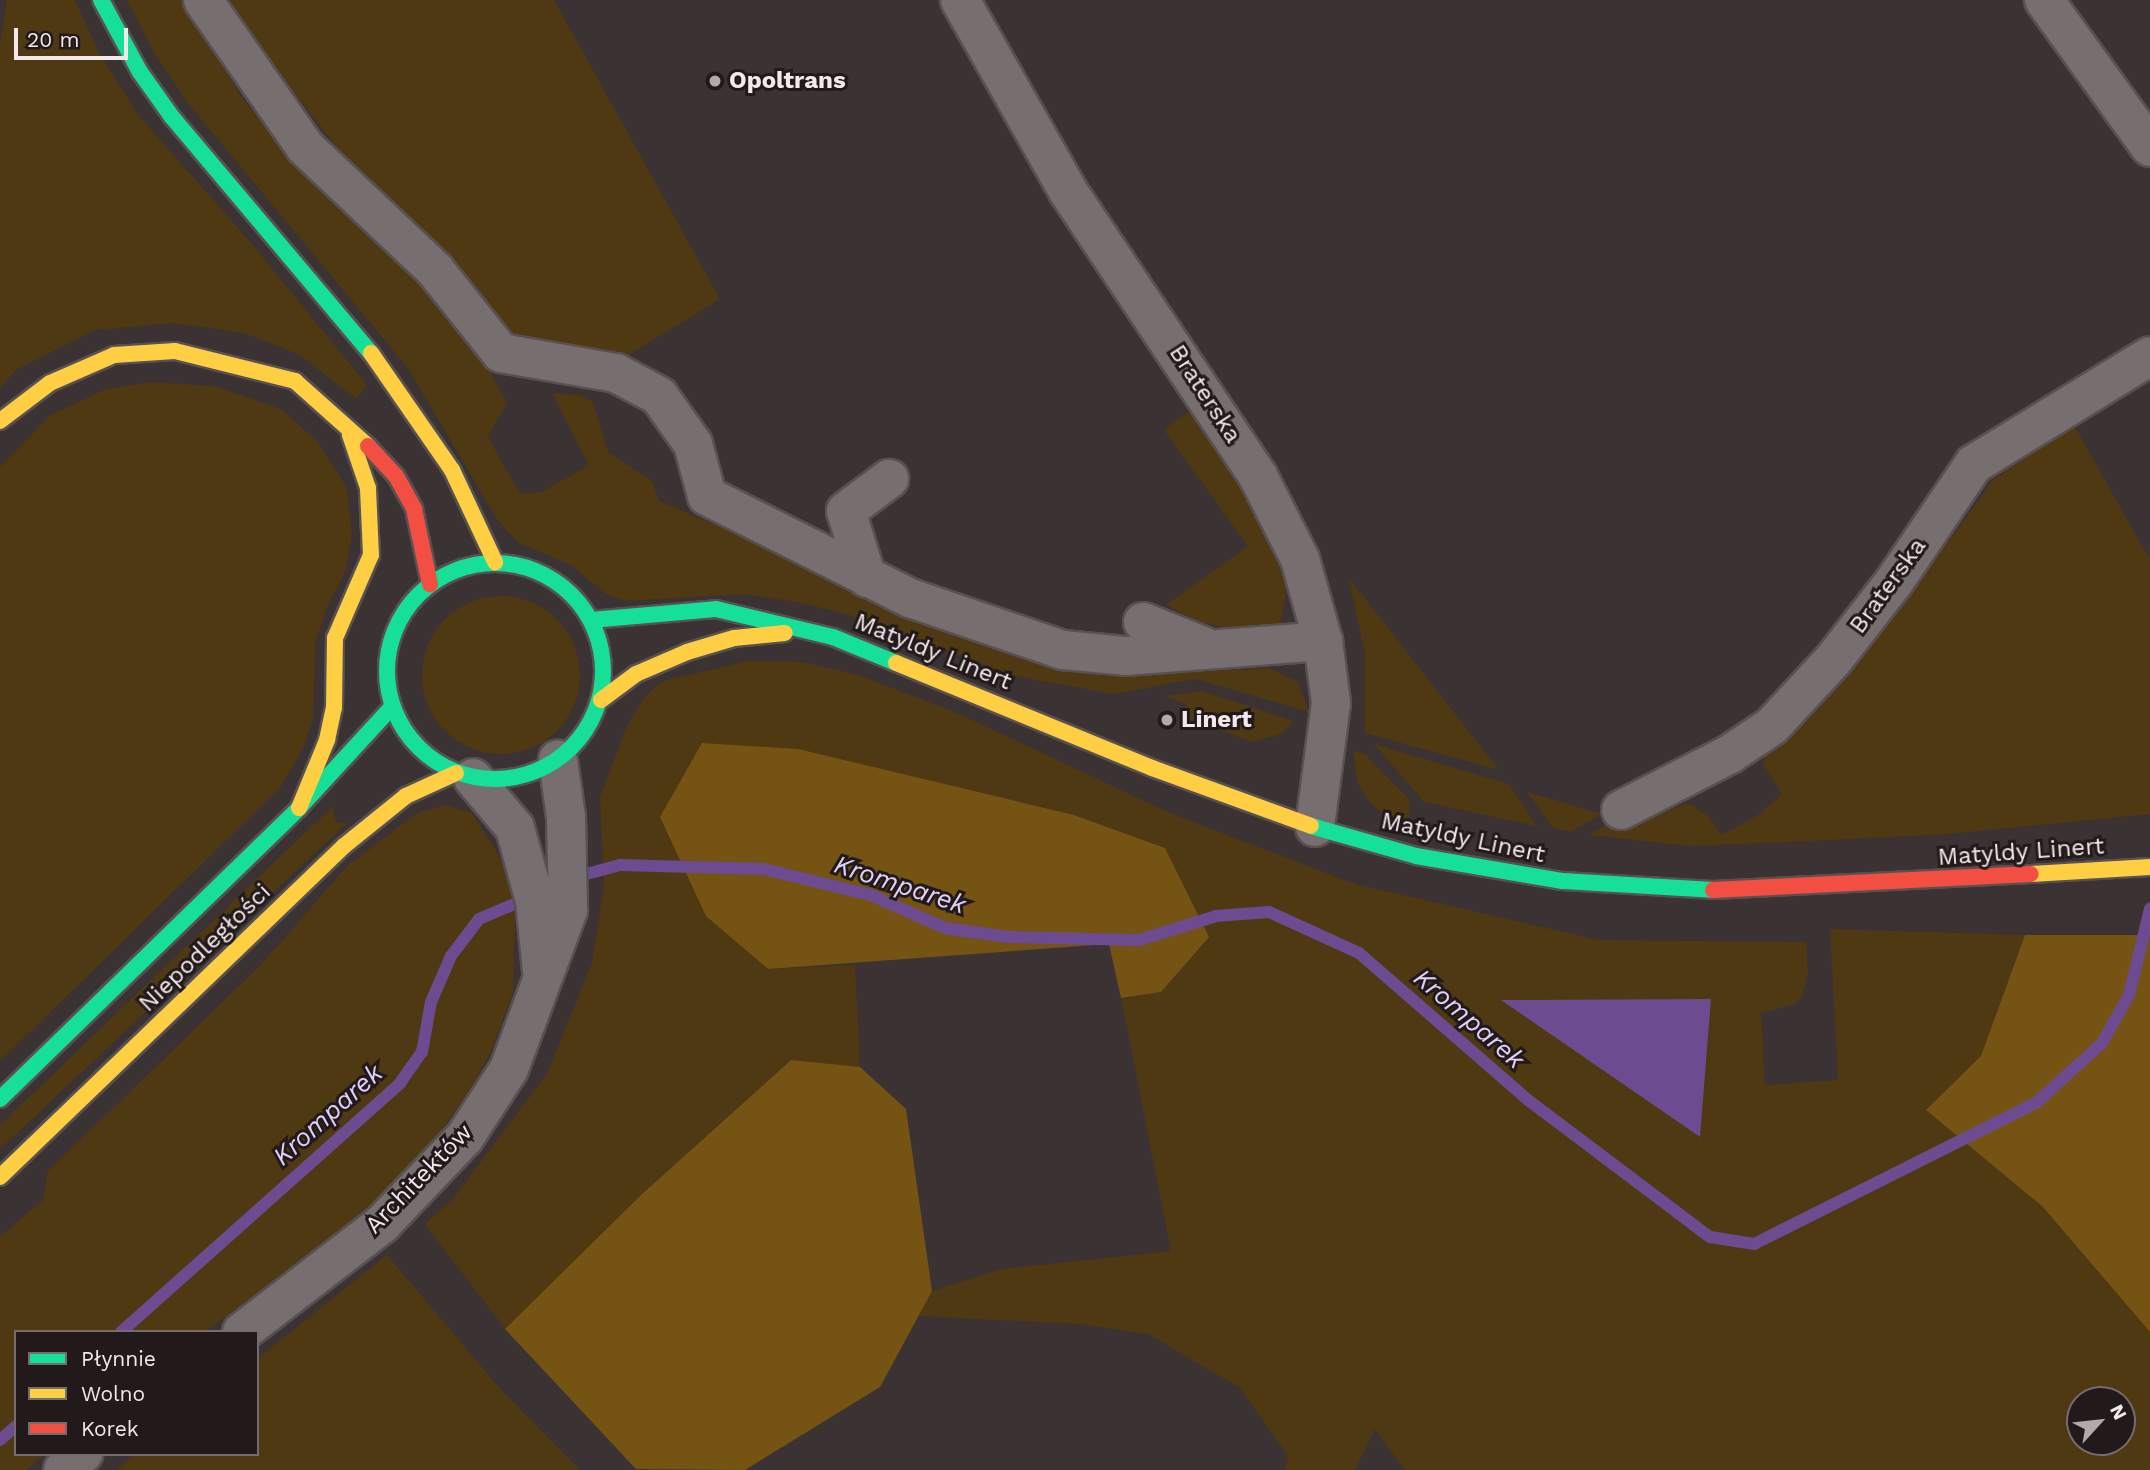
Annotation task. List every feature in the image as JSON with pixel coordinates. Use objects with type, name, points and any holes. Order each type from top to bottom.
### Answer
[{"type":"main road","points":[[101,0],[140,72],[172,117],[387,372],[452,470],[495,562]]},
{"type":"main road","points":[[0,421],[50,383],[114,355],[174,351],[236,363],[295,381],[346,423],[396,475],[414,509],[430,584]]},
{"type":"main road","points":[[299,808],[331,719],[335,638],[371,555],[368,488],[346,423]]},
{"type":"main road","points":[[495,562],[531,568],[563,586],[591,620],[604,662],[601,700],[584,734],[558,761],[531,774],[503,780],[465,775],[417,747],[392,706],[387,680],[396,626],[410,603],[430,584],[461,568],[495,562]]},
{"type":"main road","name":"Matyldy Linert","points":[[591,620],[716,609],[804,630],[875,650],[1153,768],[1315,827],[1416,856],[1563,881],[1741,892],[2150,867]]},
{"type":"main road","name":"Matyldy Linert","points":[[601,700],[636,674],[687,652],[734,638],[804,630]]},
{"type":"main road","name":"Niepodległości","points":[[0,1099],[299,808],[392,706]]},
{"type":"main road","name":"Niepodległości","points":[[0,1177],[344,846],[406,796],[465,775]]},
{"type":"street","points":[[203,0],[305,147],[435,270],[501,353],[616,373],[659,397],[693,444],[707,496],[910,598],[1063,650],[1125,656],[1323,641]]},
{"type":"street","name":"Braterska","points":[[960,0],[1068,191],[1258,476],[1300,559],[1323,641],[1331,703],[1315,827]]},
{"type":"street","points":[[2044,0],[2150,147]]},
{"type":"street","name":"Braterska","points":[[1621,810],[1730,754],[1772,726],[1834,659],[1894,582],[1974,464],[2150,356]]},
{"type":"street","points":[[867,578],[846,511],[889,479]]},
{"type":"street","points":[[1143,622],[1208,648]]},
{"type":"street","name":"Architektów","points":[[245,1330],[382,1224],[465,1137],[509,1069],[543,984],[568,910],[566,817],[558,761]]},
{"type":"street","name":"Architektów","points":[[465,775],[515,828],[535,901],[543,984]]},
{"type":"street","points":[[63,1470],[80,1456]]},
{"type":"shaded area","points":[[7,0],[75,0],[97,49],[138,115],[247,238],[367,385],[356,399],[300,355],[244,333],[174,323],[95,330],[16,370],[0,388],[0,45]]},
{"type":"shaded area","points":[[127,0],[181,0],[245,102],[316,183],[409,269],[475,343],[507,403],[488,437],[520,494],[542,492],[589,465],[552,393],[580,396],[593,402],[608,452],[652,481],[659,501],[713,524],[730,514],[782,543],[792,562],[886,602],[1061,666],[1105,676],[1269,668],[1298,682],[1309,712],[1196,679],[1113,694],[1011,675],[865,619],[802,603],[746,594],[625,601],[606,594],[571,565],[519,543],[497,519],[408,368],[187,102],[155,54]]},
{"type":"shaded area","points":[[230,0],[554,0],[720,299],[602,371],[501,353],[256,45]]},
{"type":"shaded area","points":[[150,382],[214,386],[281,409],[318,442],[347,488],[352,536],[344,575],[327,607],[315,644],[313,717],[304,746],[280,788],[0,1061],[0,467],[51,415],[106,389]]},
{"type":"shaded area","points":[[1191,410],[1245,492],[1270,541],[1287,586],[1280,624],[1225,628],[1197,621],[1166,605],[1248,546],[1164,430]]},
{"type":"shaded area","points":[[2074,425],[2150,560],[2150,814],[1948,834],[1689,846],[1589,835],[1621,816],[1628,827],[1688,803],[1707,815],[1722,835],[1758,815],[1782,794],[1763,764],[1770,739],[1837,683],[1898,611],[1993,480]]},
{"type":"shaded area","points":[[1349,578],[1499,770],[1365,733],[1365,655]]},
{"type":"shaded area","points":[[501,596],[531,602],[557,619],[574,645],[580,675],[574,705],[557,731],[531,748],[501,754],[471,748],[445,731],[428,705],[422,675],[428,645],[445,619],[471,602]]},
{"type":"shaded area","points":[[748,661],[803,662],[858,675],[955,712],[1170,813],[1355,884],[1599,940],[1806,942],[1808,974],[1802,996],[1795,1004],[1761,1013],[1765,1085],[1838,1080],[1830,929],[2025,935],[1981,1057],[1927,1110],[2042,1206],[2150,1332],[2150,1470],[1405,1470],[1375,1429],[1355,1470],[1285,1470],[1288,1456],[1240,1388],[1148,1334],[1079,1324],[918,1316],[932,1291],[1002,1269],[1171,1251],[1121,998],[1161,992],[1165,848],[1074,815],[929,781],[768,969],[855,965],[860,1067],[790,1060],[641,1195],[505,1329],[425,1224],[452,1200],[548,1072],[592,963],[604,885],[600,797],[626,728],[643,699],[660,682]]},
{"type":"shaded area","points":[[1202,691],[1293,721],[1281,734],[1252,742],[1181,715],[1187,705],[1165,696]]},
{"type":"shaded area","points":[[702,743],[798,749],[1074,815],[1165,848],[1209,937],[1161,992],[1121,998],[1109,944],[768,969],[706,916],[660,817]]},
{"type":"shaded area","points":[[1374,744],[1509,784],[1537,826],[1424,802]]},
{"type":"shaded area","points":[[1353,751],[1365,754],[1409,799],[1409,822],[1383,814],[1367,799],[1357,781]]},
{"type":"shaded area","points":[[1527,792],[1602,814],[1570,832],[1553,828]]},
{"type":"shaded area","points":[[445,805],[472,813],[500,857],[515,904],[513,993],[490,1054],[469,1091],[435,1139],[368,1208],[208,1330],[14,1330],[14,1456],[43,1456],[26,1470],[0,1470],[0,1237],[43,1200],[48,1171],[262,964],[346,867],[417,813]]},
{"type":"shaded area","points":[[333,806],[335,822],[347,823],[0,1149],[0,1125]]},
{"type":"shaded area","points":[[2025,935],[2150,935],[2150,1332],[2042,1206],[1926,1110],[1981,1056]]},
{"type":"shaded area","points":[[1711,999],[1700,1137],[1501,1000]]},
{"type":"shaded area","points":[[791,1060],[860,1067],[906,1109],[932,1291],[880,1387],[745,1470],[636,1469],[505,1329],[641,1195]]},
{"type":"shaded area","points":[[387,1255],[503,1392],[580,1470],[116,1470],[134,1456],[259,1456],[259,1357]]},
{"type":"waterway","name":"Kromparek","points":[[590,873],[620,865],[764,869],[871,895],[945,928],[1008,937],[1139,940],[1216,916],[1269,912],[1359,953],[1528,1100],[1710,1237],[1754,1244],[2037,1102],[2102,1043],[2129,995],[2150,909]]},
{"type":"waterway","name":"Kromparek","points":[[123,1330],[400,1083],[422,1052],[431,1002],[451,956],[479,919],[515,904]]},
{"type":"waterway","name":"Kromparek","points":[[0,1440],[14,1428]]},
{"type":"traffic: fast","points":[[101,0],[140,72],[172,117],[371,353]]},
{"type":"traffic: fast","points":[[495,563],[536,571],[555,581],[571,595],[585,611],[595,630],[603,671],[595,712],[585,731],[571,747],[555,761],[536,771],[495,779],[454,771],[435,761],[419,747],[405,731],[395,712],[387,671],[395,630],[405,611],[419,595],[435,581],[454,571],[495,563]]},
{"type":"traffic: fast","points":[[591,620],[716,609],[833,637],[896,663]]},
{"type":"traffic: fast","points":[[0,1099],[299,808],[392,707]]},
{"type":"traffic: fast","points":[[1311,826],[1416,856],[1563,881],[1713,890]]},
{"type":"traffic: slow","points":[[0,421],[50,383],[114,355],[175,351],[295,381],[368,446]]},
{"type":"traffic: slow","points":[[371,353],[452,470],[495,562]]},
{"type":"traffic: slow","points":[[299,808],[327,740],[334,708],[335,638],[371,555],[368,488],[350,435]]},
{"type":"traffic: slow","points":[[601,700],[636,674],[687,652],[734,638],[785,633]]},
{"type":"traffic: slow","points":[[896,663],[1152,768],[1311,826]]},
{"type":"traffic: slow","points":[[0,1177],[344,846],[406,796],[456,773]]},
{"type":"traffic: slow","points":[[2031,874],[2150,867]]},
{"type":"traffic: jam","points":[[368,446],[396,476],[414,509],[430,584]]},
{"type":"traffic: jam","points":[[1713,890],[2031,874]]},
{"type":"place","name":"Opoltrans","points":[[715,81]]},
{"type":"place","name":"Linert","points":[[1167,720]]}]
